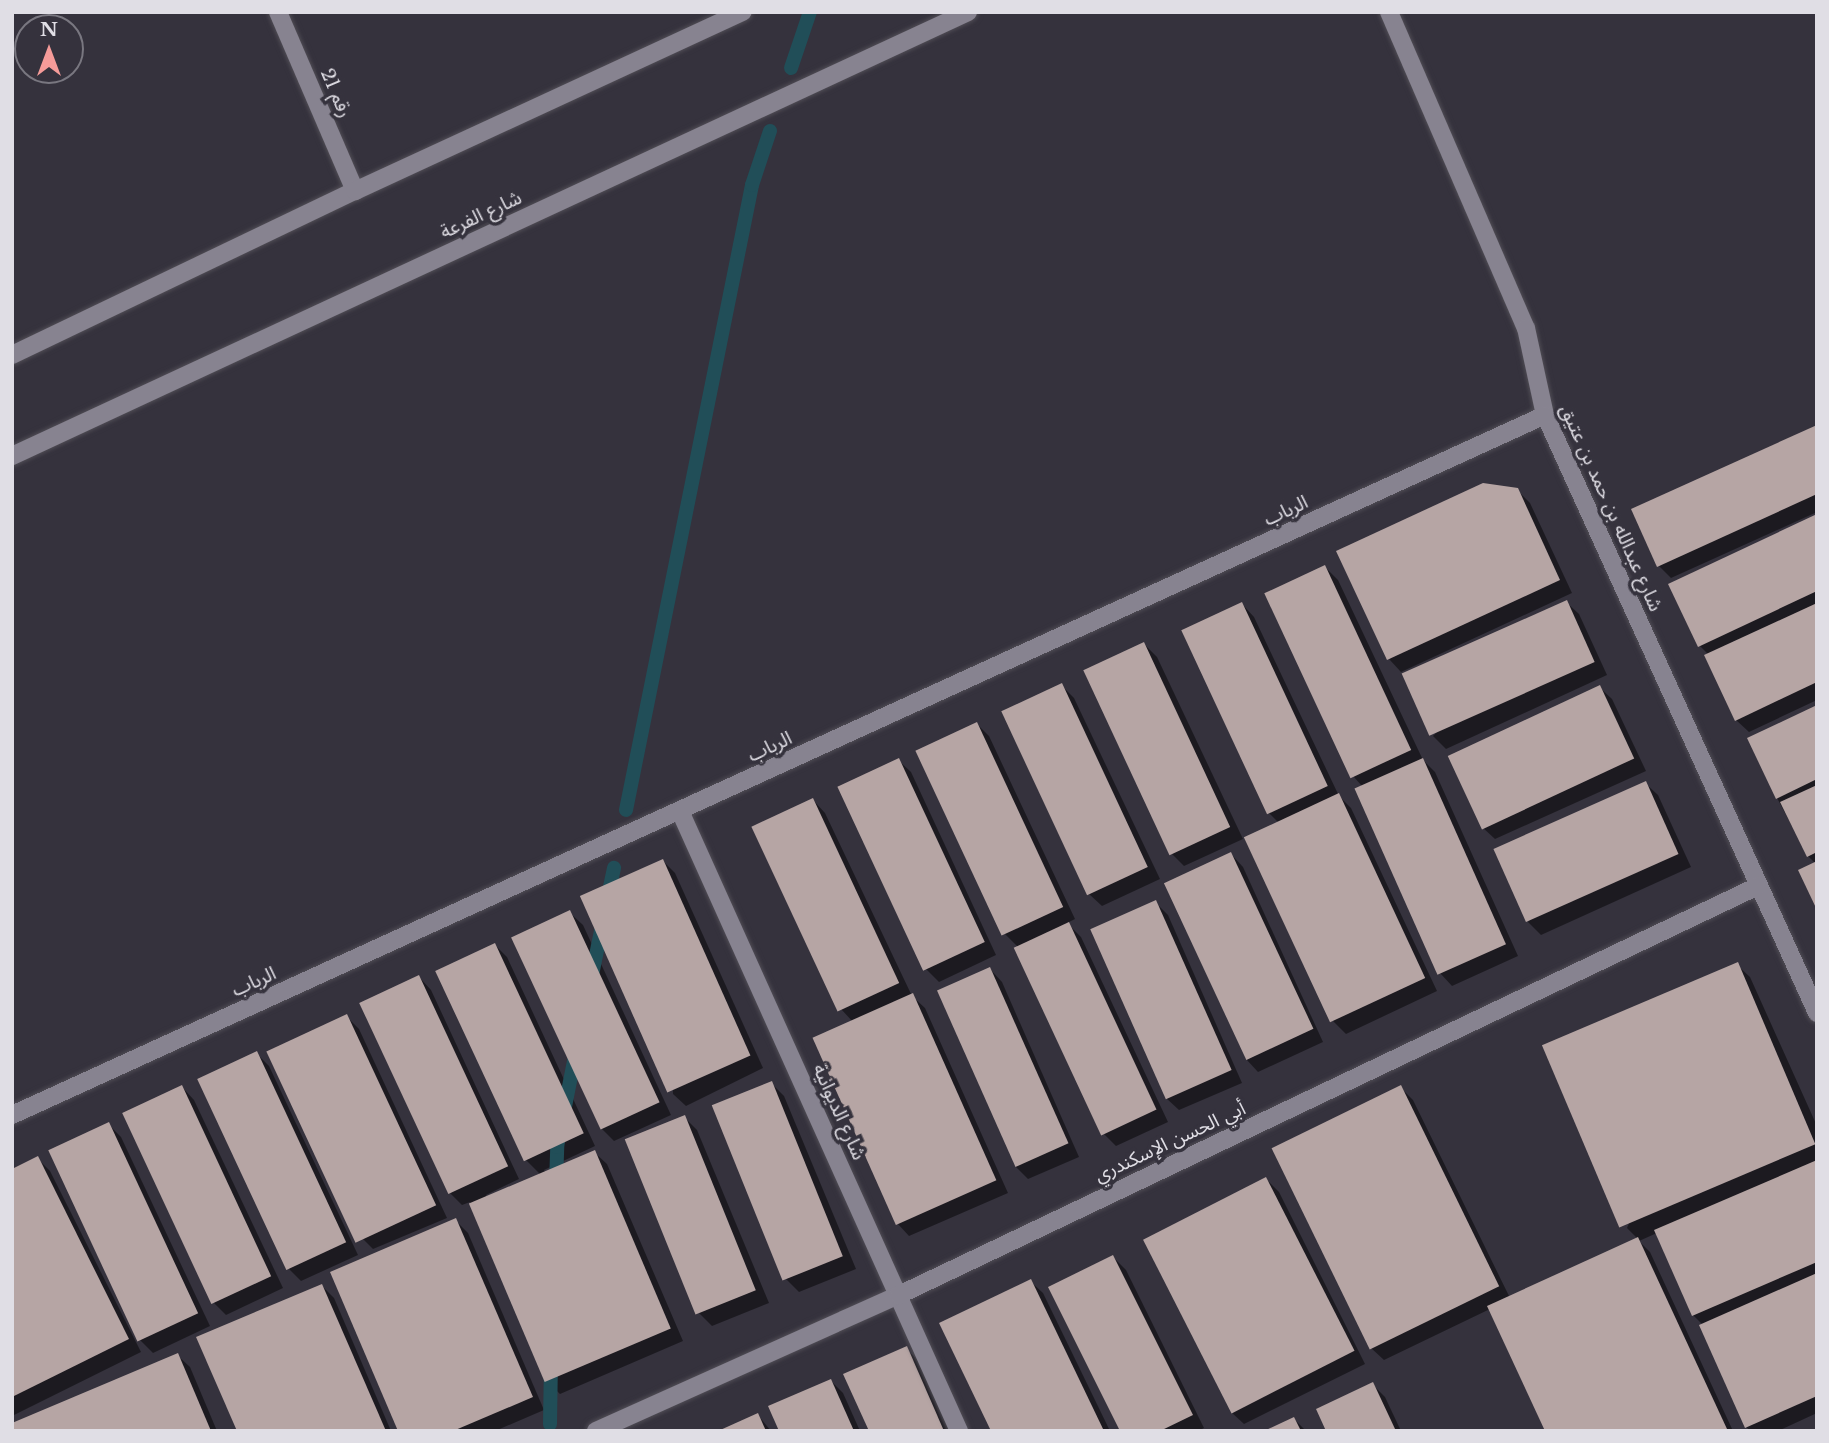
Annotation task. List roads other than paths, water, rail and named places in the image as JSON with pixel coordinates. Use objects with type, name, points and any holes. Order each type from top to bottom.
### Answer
[{"type":"street","name":"رقم 21","points":[[278,12],[355,191]]},
{"type":"street","points":[[12,355],[355,191],[743,12]]},
{"type":"street","name":"شارع الفرعة","points":[[12,457],[968,12]]},
{"type":"street","name":"شارع عبدالله بن حمد بن عتيق","points":[[1388,12],[1527,328],[1545,415],[1817,1013]]},
{"type":"street","name":"الرباب","points":[[12,1115],[1545,415]]},
{"type":"street","name":"شارع الديوانية","points":[[680,811],[959,1431]]},
{"type":"street","name":"أبي الحسن الإسكندري","points":[[596,1431],[899,1294],[1758,886]]},
{"type":"waterway","points":[[791,68],[810,12]]},
{"type":"waterway","points":[[626,810],[752,185],[770,131]]},
{"type":"waterway","points":[[607,901],[614,868]]},
{"type":"waterway","points":[[591,980],[603,921]]},
{"type":"waterway","points":[[556,1183],[557,1147],[576,1051]]},
{"type":"waterway","points":[[550,1424],[551,1361]]}]
